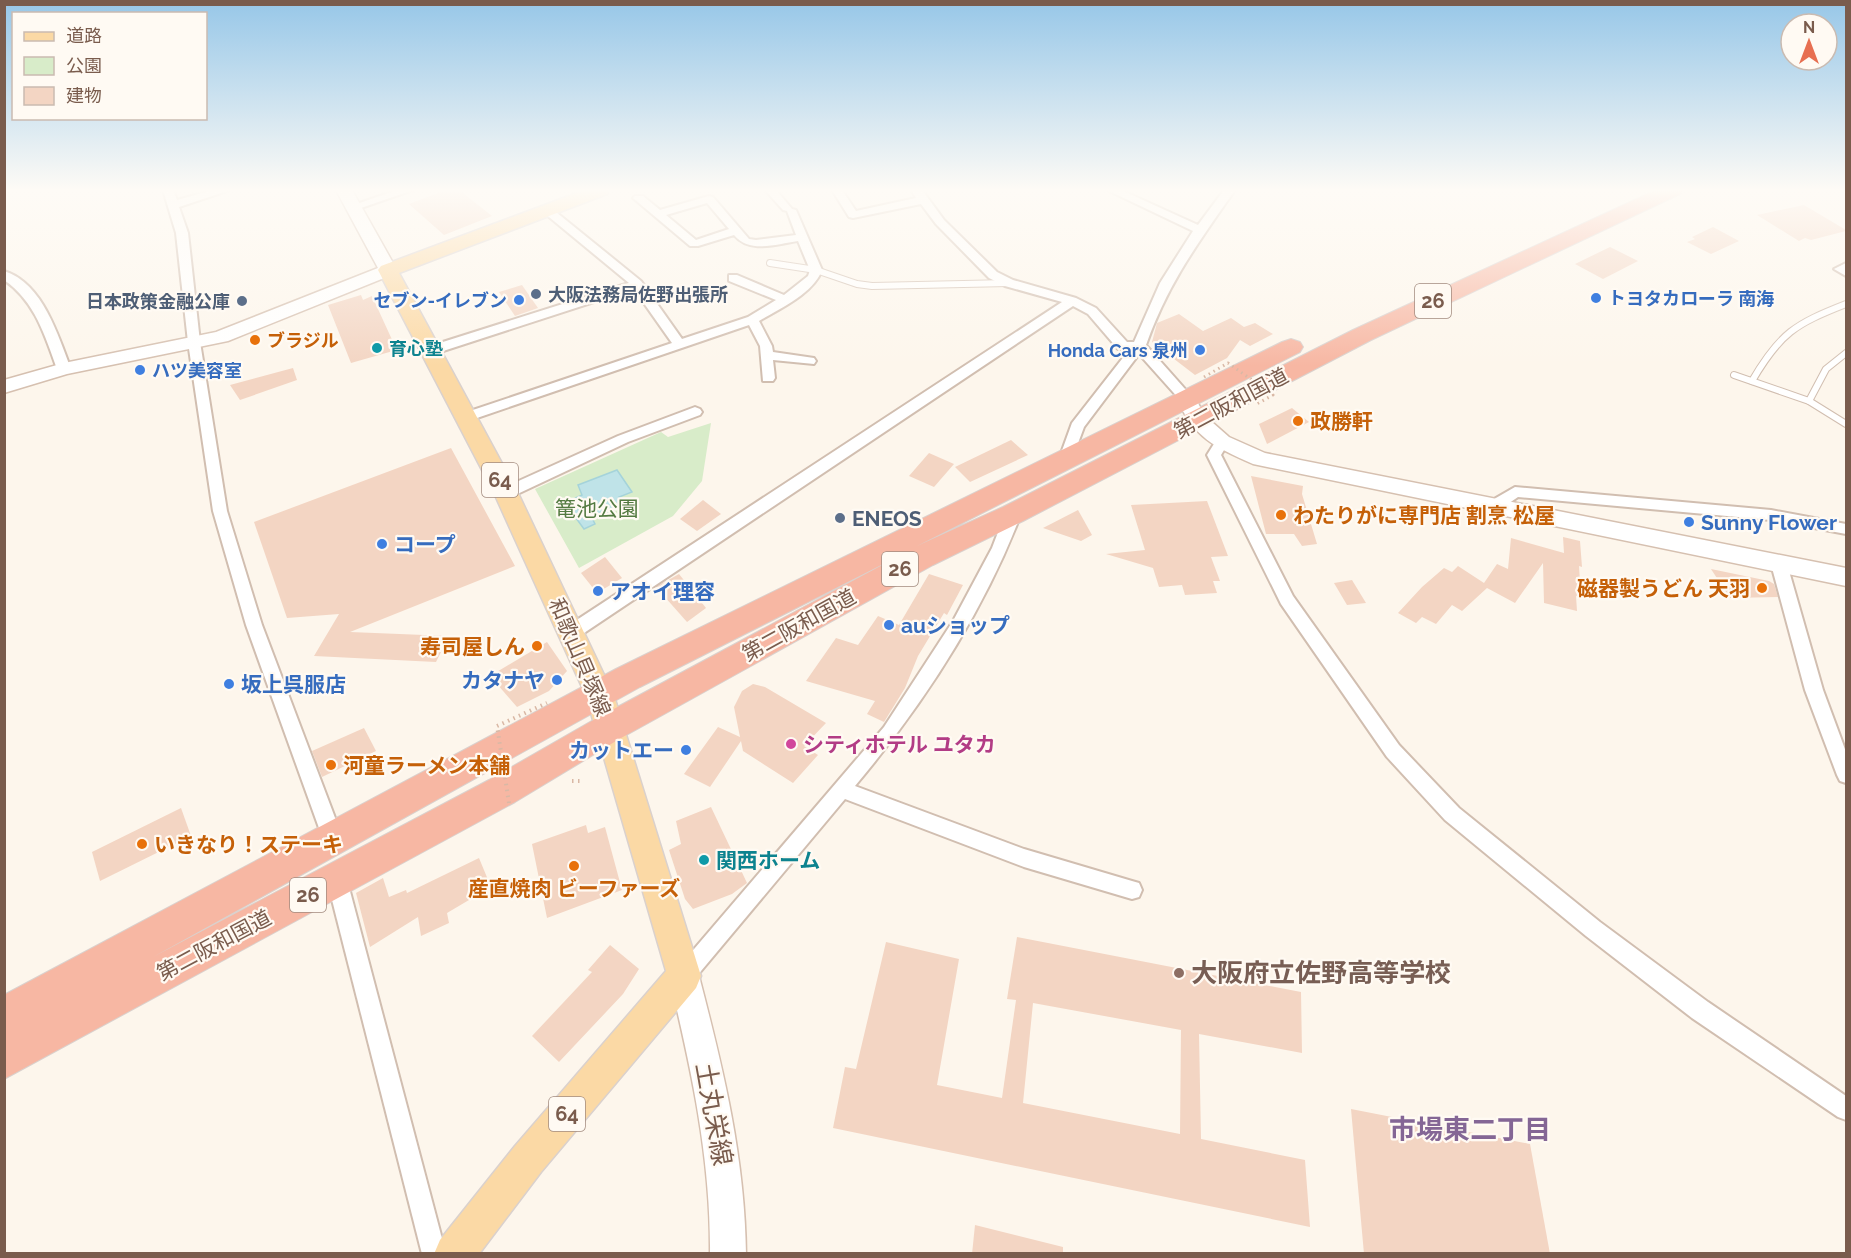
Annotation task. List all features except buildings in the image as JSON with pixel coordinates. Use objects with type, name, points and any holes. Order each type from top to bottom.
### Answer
[{"type":"highway","name":"第二阪和国道","points":[[4,1058],[502,791],[604,712],[648,668],[1065,459],[1196,398],[1498,249]]},
{"type":"highway","name":"第二阪和国道","points":[[4,1017],[333,839],[604,712],[1013,514],[1196,398],[1362,335],[1547,249]]},
{"type":"main road","points":[[388,270],[444,249]]},
{"type":"main road","name":"和歌山貝塚線","points":[[388,270],[506,493],[572,632],[604,712],[684,976]]},
{"type":"main road","name":"64","points":[[454,1254],[528,1159],[684,976]]},
{"type":"street","points":[[184,249],[220,511],[254,625],[333,839]]},
{"type":"street","points":[[4,387],[64,369],[221,337],[388,270],[377,249]]},
{"type":"street","points":[[594,249],[637,284],[679,344]]},
{"type":"street","points":[[466,417],[752,320],[813,278],[816,270],[807,249]]},
{"type":"street","points":[[967,249],[993,274],[1009,283],[1072,301],[1092,311],[1123,346],[1139,346],[1196,398],[1222,442],[1260,459],[1846,577]]},
{"type":"street","points":[[1065,459],[1077,426],[1139,346],[1160,293],[1186,249]]},
{"type":"street","points":[[1846,267],[1840,269],[1846,273]]},
{"type":"street","points":[[4,274],[14,279],[40,307],[64,369]]},
{"type":"street","points":[[733,278],[784,300]]},
{"type":"street","points":[[432,350],[637,284]]},
{"type":"street","points":[[572,632],[1072,301]]},
{"type":"street","points":[[752,320],[766,346],[768,378]]},
{"type":"street","points":[[766,355],[809,361]]},
{"type":"street","points":[[506,493],[622,439],[695,412]]},
{"type":"street","points":[[1222,442],[1214,455],[1287,600],[1393,751],[1452,814],[1593,929],[1700,1010],[1846,1109]]},
{"type":"street","points":[[1494,506],[1515,492],[1771,515],[1846,529]]},
{"type":"street","points":[[684,976],[890,732],[959,626],[1000,548],[1013,514]]},
{"type":"street","points":[[1779,564],[1814,690],[1846,775]]},
{"type":"street","points":[[840,789],[1024,858],[1132,890]]},
{"type":"street","points":[[337,880],[434,1254]]},
{"type":"street","name":"土丸栄線","points":[[684,976],[710,1075],[724,1149],[729,1217],[728,1254]]},
{"type":"lane","points":[[770,263],[816,270],[857,284],[872,286],[1009,283]]},
{"type":"lane","points":[[1752,381],[1765,356],[1784,333],[1798,323],[1846,304]]},
{"type":"lane","points":[[1809,401],[1826,369],[1846,353]]},
{"type":"lane","points":[[1734,375],[1809,401],[1846,424]]},
{"type":"path","points":[[1196,398],[1228,363],[1273,395],[1255,405]]},
{"type":"path","points":[[509,804],[497,726],[547,703]]},
{"type":"green space","name":"篭池公園","points":[[711,423],[702,481],[673,516],[579,568],[535,489],[661,432],[668,437]]},
{"type":"water","points":[[617,470],[632,492],[619,497],[625,505],[592,518],[595,524],[584,529],[565,503],[582,495],[578,485]]},
{"type":"place","name":"大阪法務局佐野出張所","points":[[536,294]]},
{"type":"place","name":"トヨタカローラ 南海","points":[[1596,298]]},
{"type":"place","name":"セブン-イレブン","points":[[519,300]]},
{"type":"place","name":"日本政策金融公庫","points":[[242,301]]},
{"type":"place","name":"ブラジル","points":[[255,340]]},
{"type":"place","name":"育心塾","points":[[377,348]]},
{"type":"place","name":"Honda Cars 泉州","points":[[1200,350]]},
{"type":"place","name":"ハツ美容室","points":[[140,370]]},
{"type":"place","name":"政勝軒","points":[[1298,421]]},
{"type":"place","name":"わたりがに専門店 割烹 松屋","points":[[1281,515]]},
{"type":"place","name":"ENEOS","points":[[840,518]]},
{"type":"place","name":"Sunny Flower","points":[[1689,522]]},
{"type":"place","name":"コープ","points":[[382,544]]},
{"type":"place","name":"磁器製うどん 天羽","points":[[1762,588]]},
{"type":"place","name":"アオイ理容","points":[[598,591]]},
{"type":"place","name":"auショップ","points":[[889,625]]},
{"type":"place","name":"寿司屋しん","points":[[537,646]]},
{"type":"place","name":"カタナヤ","points":[[557,680]]},
{"type":"place","name":"坂上呉服店","points":[[229,684]]},
{"type":"place","name":"シティホテル ユタカ","points":[[791,744]]},
{"type":"place","name":"カットエー","points":[[686,750]]},
{"type":"place","name":"河童ラーメン本舗","points":[[331,765]]},
{"type":"place","name":"いきなり！ステーキ","points":[[142,844]]},
{"type":"place","name":"関西ホーム","points":[[704,860]]},
{"type":"place","name":"産直焼肉 ビーファーズ","points":[[574,866]]},
{"type":"place","name":"大阪府立佐野高等学校","points":[[1179,973]]},
{"type":"district","name":"市場東二丁目","points":[[1470,1129]]}]
